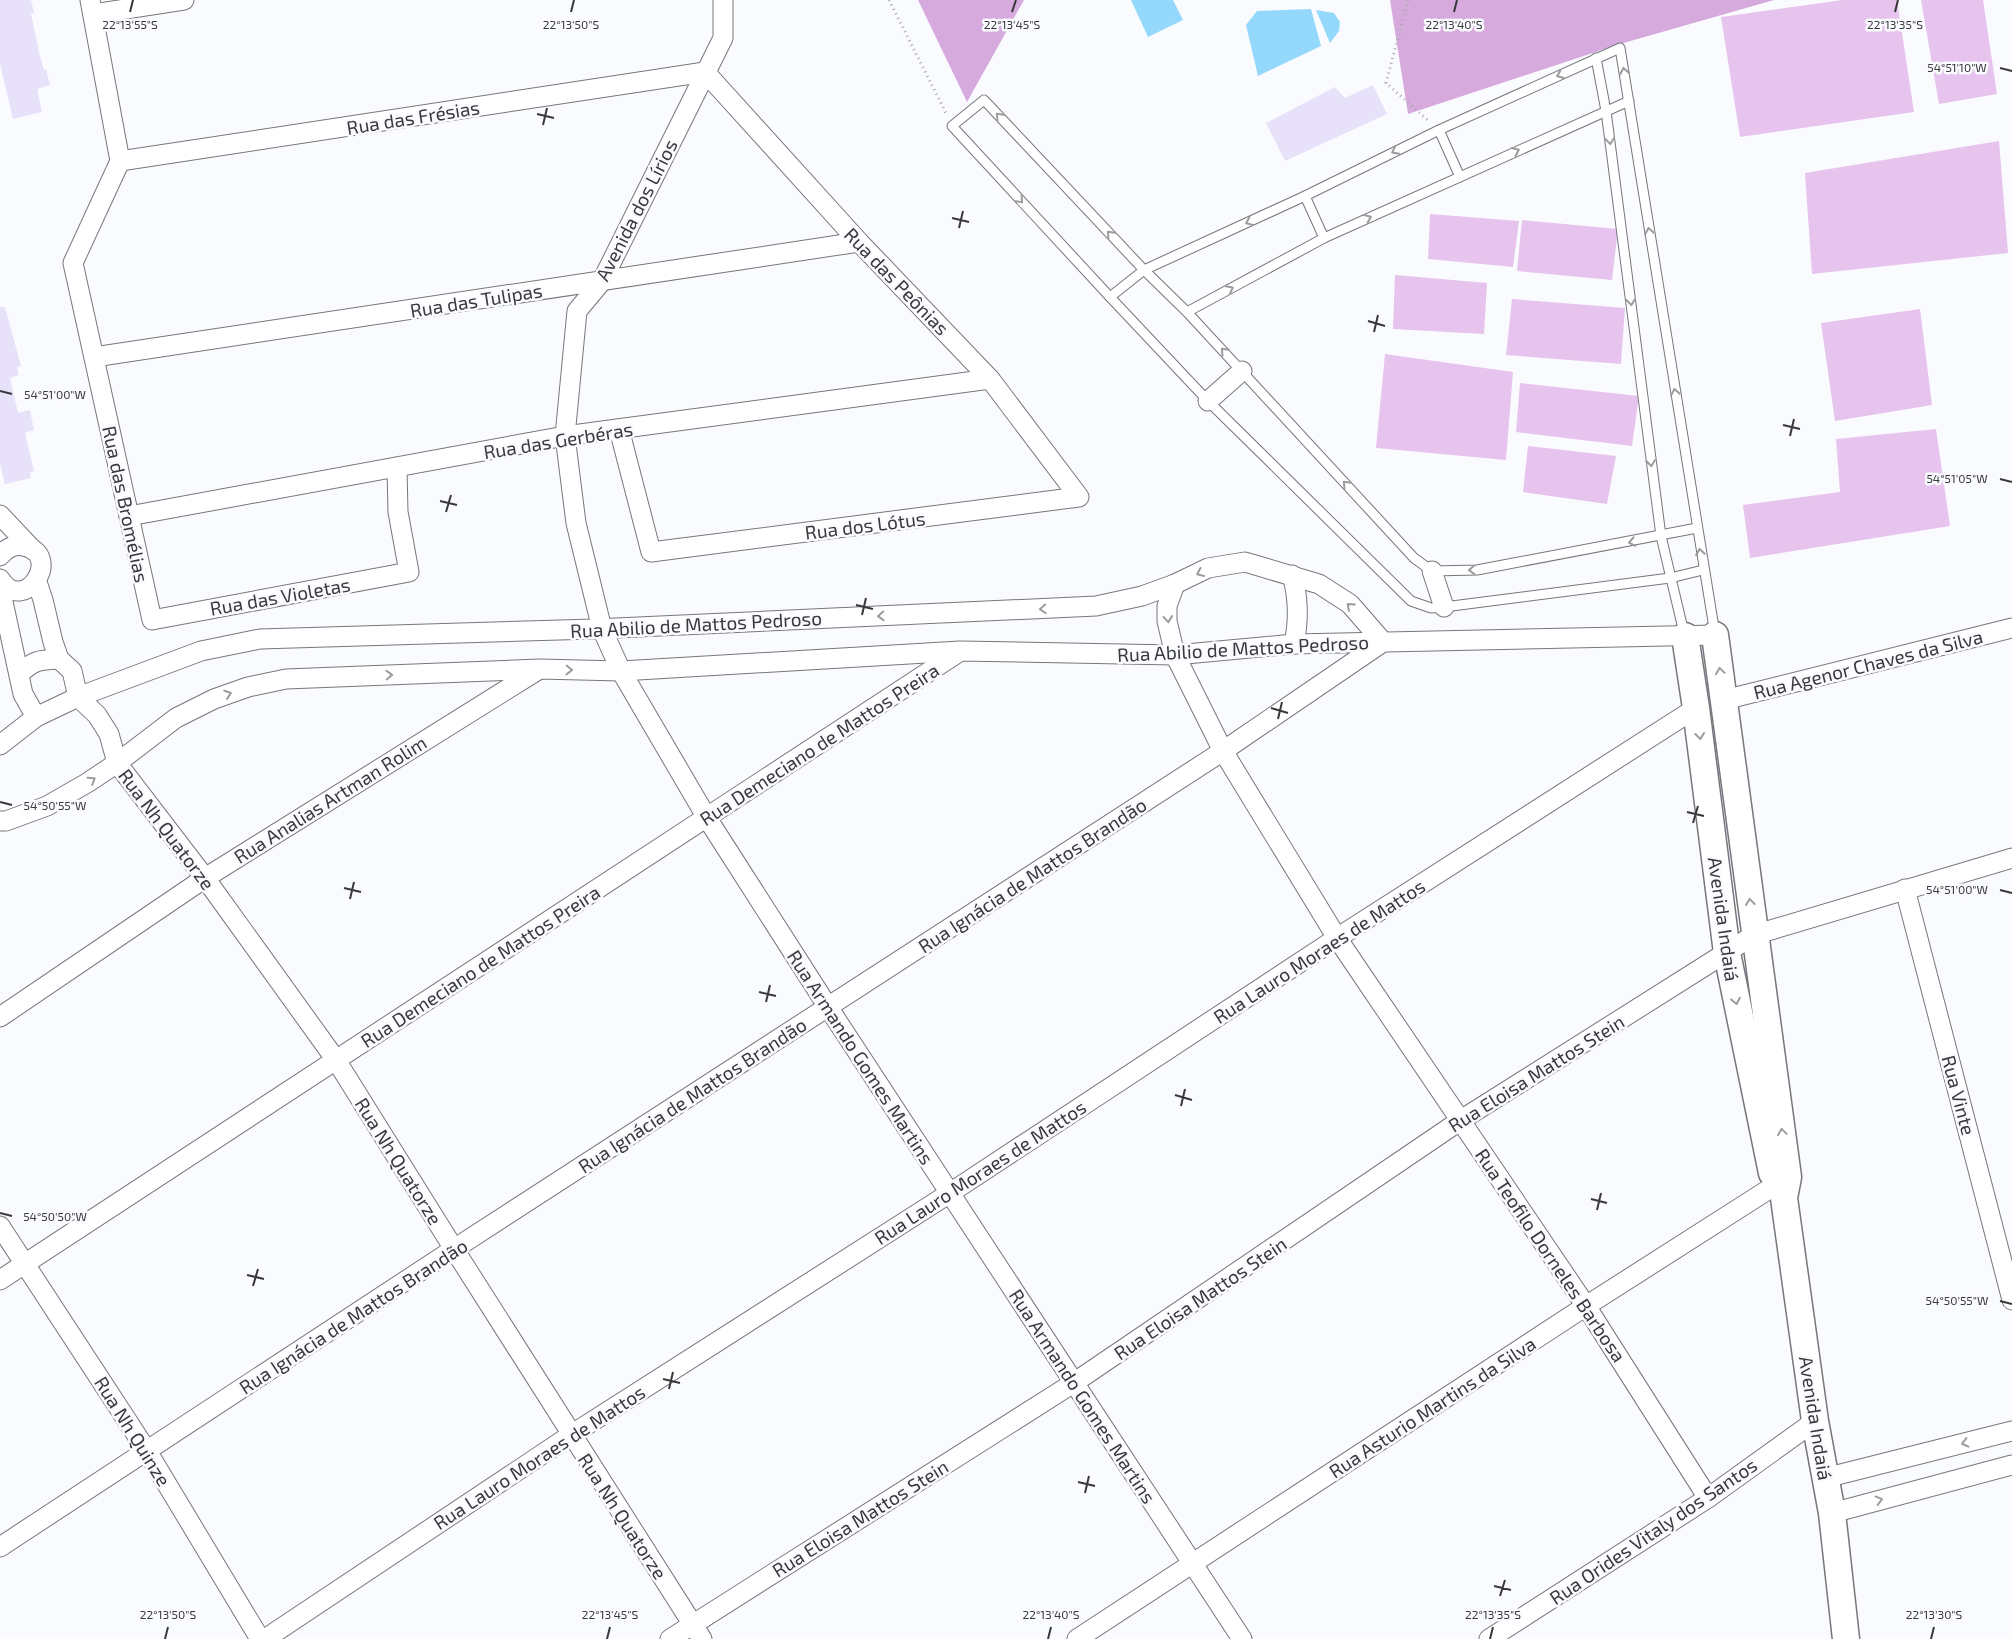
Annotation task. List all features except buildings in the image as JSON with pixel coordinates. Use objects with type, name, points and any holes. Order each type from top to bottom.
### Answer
[{"type":"street","points":[[120,161],[91,7],[184,0]]},
{"type":"street","name":"Avenida dos Lírios","points":[[621,671],[598,629],[560,437],[577,311],[602,280],[723,38],[724,0]]},
{"type":"street","name":"Rua das Frésias","points":[[120,161],[705,72]]},
{"type":"street","name":"Rua das Peônias","points":[[705,72],[859,242],[990,379],[1079,497]]},
{"type":"street","name":"Rua das Bromélias","points":[[120,161],[73,263],[152,620]]},
{"type":"street","name":"Rua das Tulipas","points":[[94,357],[859,242]]},
{"type":"street","points":[[1208,401],[1242,371]]},
{"type":"street","name":"Rua das Gerbéras","points":[[129,516],[560,437],[990,379]]},
{"type":"street","name":"Rua dos Lótus","points":[[620,429],[651,552],[1079,497]]},
{"type":"street","name":"Rua das Violetas","points":[[152,620],[409,572],[398,512],[397,467]]},
{"type":"street","points":[[0,514],[35,552],[41,564],[40,576],[37,582],[26,590],[6,586],[0,579]]},
{"type":"street","points":[[0,556],[7,549],[14,546],[29,548],[35,552]]},
{"type":"street","name":"Rua Abilio de Mattos Pedroso","points":[[0,745],[36,717],[78,696],[200,651],[260,639],[598,629],[1096,606],[1142,596],[1208,568],[1245,562],[1319,584],[1350,604],[1383,642]]},
{"type":"street","points":[[1432,571],[1444,607]]},
{"type":"street","points":[[1292,575],[1297,594],[1298,625],[1294,644]]},
{"type":"street","points":[[37,582],[59,659],[72,671],[78,696]]},
{"type":"street","name":"Rua Teofilo Dorneles Barbosa","points":[[1174,584],[1167,606],[1167,614],[1175,655],[1224,751],[1337,938],[1586,1306],[1708,1498]]},
{"type":"street","points":[[0,588],[23,694],[36,717]]},
{"type":"street","name":"Rua Agenor Chaves da Silva","points":[[1724,700],[2012,628]]},
{"type":"street","name":"Rua Abilio de Mattos Pedroso","points":[[2,820],[48,806],[117,763],[176,718],[214,699],[286,679],[539,669],[621,671],[960,651],[1175,655],[1294,644],[1715,634]]},
{"type":"street","name":"Avenida Indaiá","points":[[1715,634],[1754,935],[1783,1187],[1815,1421],[1832,1513],[1846,1639]]},
{"type":"street","name":"Avenida Indaiá","points":[[1685,636],[1727,953],[1768,1158],[1783,1187]]},
{"type":"street","name":"Rua Ignácia de Mattos Brandão","points":[[0,1547],[454,1249],[1224,751],[1383,642]]},
{"type":"street","name":"Rua Demeciano de Mattos Preira","points":[[0,1280],[960,651]]},
{"type":"street","points":[[19,674],[31,662],[59,659]]},
{"type":"street","name":"Rua Analias Artman Rolim","points":[[0,1017],[205,878],[539,669]]},
{"type":"street","name":"Rua Armando Gomes Martins","points":[[621,671],[707,818],[828,1007],[1242,1639]]},
{"type":"street","name":"Rua Nh Quatorze","points":[[78,696],[96,715],[108,734],[117,763],[205,878],[336,1060],[697,1632]]},
{"type":"street","name":"Rua Lauro Moraes de Mattos","points":[[265,1639],[571,1434],[950,1192],[1337,938],[1696,708]]},
{"type":"street","name":"Rua Eloisa Mattos Stein","points":[[670,1639],[697,1632],[1075,1382],[1461,1120],[1754,935],[2012,858]]},
{"type":"street","name":"Rua Vinte","points":[[1905,889],[2012,1300]]},
{"type":"street","name":"Rua Asturio Martins da Silva","points":[[1077,1639],[1586,1306],[1783,1187]]},
{"type":"street","name":"Rua Nh Quinze","points":[[0,1226],[147,1451],[260,1639]]},
{"type":"street","name":"Rua Orides Vitaly dos Santos","points":[[1490,1639],[1708,1498],[1815,1421]]},
{"type":"street","points":[[1825,1478],[2012,1431]]},
{"type":"street","points":[[1832,1513],[2012,1465]]},
{"type":"lane","points":[[1110,297],[1144,270],[1305,196],[1439,130],[1620,48],[1696,528],[1715,634]]},
{"type":"lane","points":[[1596,58],[1606,110],[1661,536],[1685,636]]},
{"type":"lane","points":[[1696,528],[1477,570],[1432,571],[1414,558],[1187,312],[1144,270],[984,100],[952,126],[1208,401],[1411,601],[1431,608],[1444,607],[1670,578],[1703,570]]},
{"type":"lane","points":[[1187,312],[1324,238],[1628,101]]},
{"type":"lane","points":[[1439,130],[1460,177]]},
{"type":"lane","points":[[1305,196],[1324,238]]},
{"type":"path","points":[[889,0],[952,126]]},
{"type":"path","points":[[1408,0],[1386,83],[1439,130]]},
{"type":"shaded area","points":[[918,0],[1024,0],[967,102]]},
{"type":"shaded area","points":[[1390,0],[1774,0],[1620,44],[1408,114]]},
{"type":"shaded area","points":[[1842,0],[1897,0],[1914,112],[1740,137],[1721,17]]},
{"type":"shaded area","points":[[1921,0],[1983,0],[1997,94],[1939,104]]},
{"type":"shaded area","points":[[1999,141],[2008,253],[1812,274],[1805,173]]},
{"type":"shaded area","points":[[1430,214],[1519,221],[1513,267],[1428,259]]},
{"type":"shaded area","points":[[1522,220],[1618,229],[1612,280],[1517,271]]},
{"type":"shaded area","points":[[1395,275],[1487,283],[1484,334],[1393,329]]},
{"type":"shaded area","points":[[1512,299],[1625,308],[1621,364],[1506,355]]},
{"type":"shaded area","points":[[1920,309],[1932,405],[1835,421],[1821,323]]},
{"type":"shaded area","points":[[1385,354],[1513,372],[1506,460],[1376,448]]},
{"type":"shaded area","points":[[1520,383],[1639,396],[1632,446],[1516,432]]},
{"type":"shaded area","points":[[1936,429],[1950,526],[1750,558],[1743,505],[1840,492],[1836,439]]},
{"type":"shaded area","points":[[1528,446],[1616,456],[1607,504],[1523,492]]},
{"type":"water","points":[[1131,0],[1173,0],[1183,20],[1148,37]]},
{"type":"water","points":[[1311,9],[1321,46],[1258,76],[1246,25],[1257,11]]},
{"type":"water","points":[[1316,10],[1334,13],[1340,22],[1339,31],[1330,43]]}]
